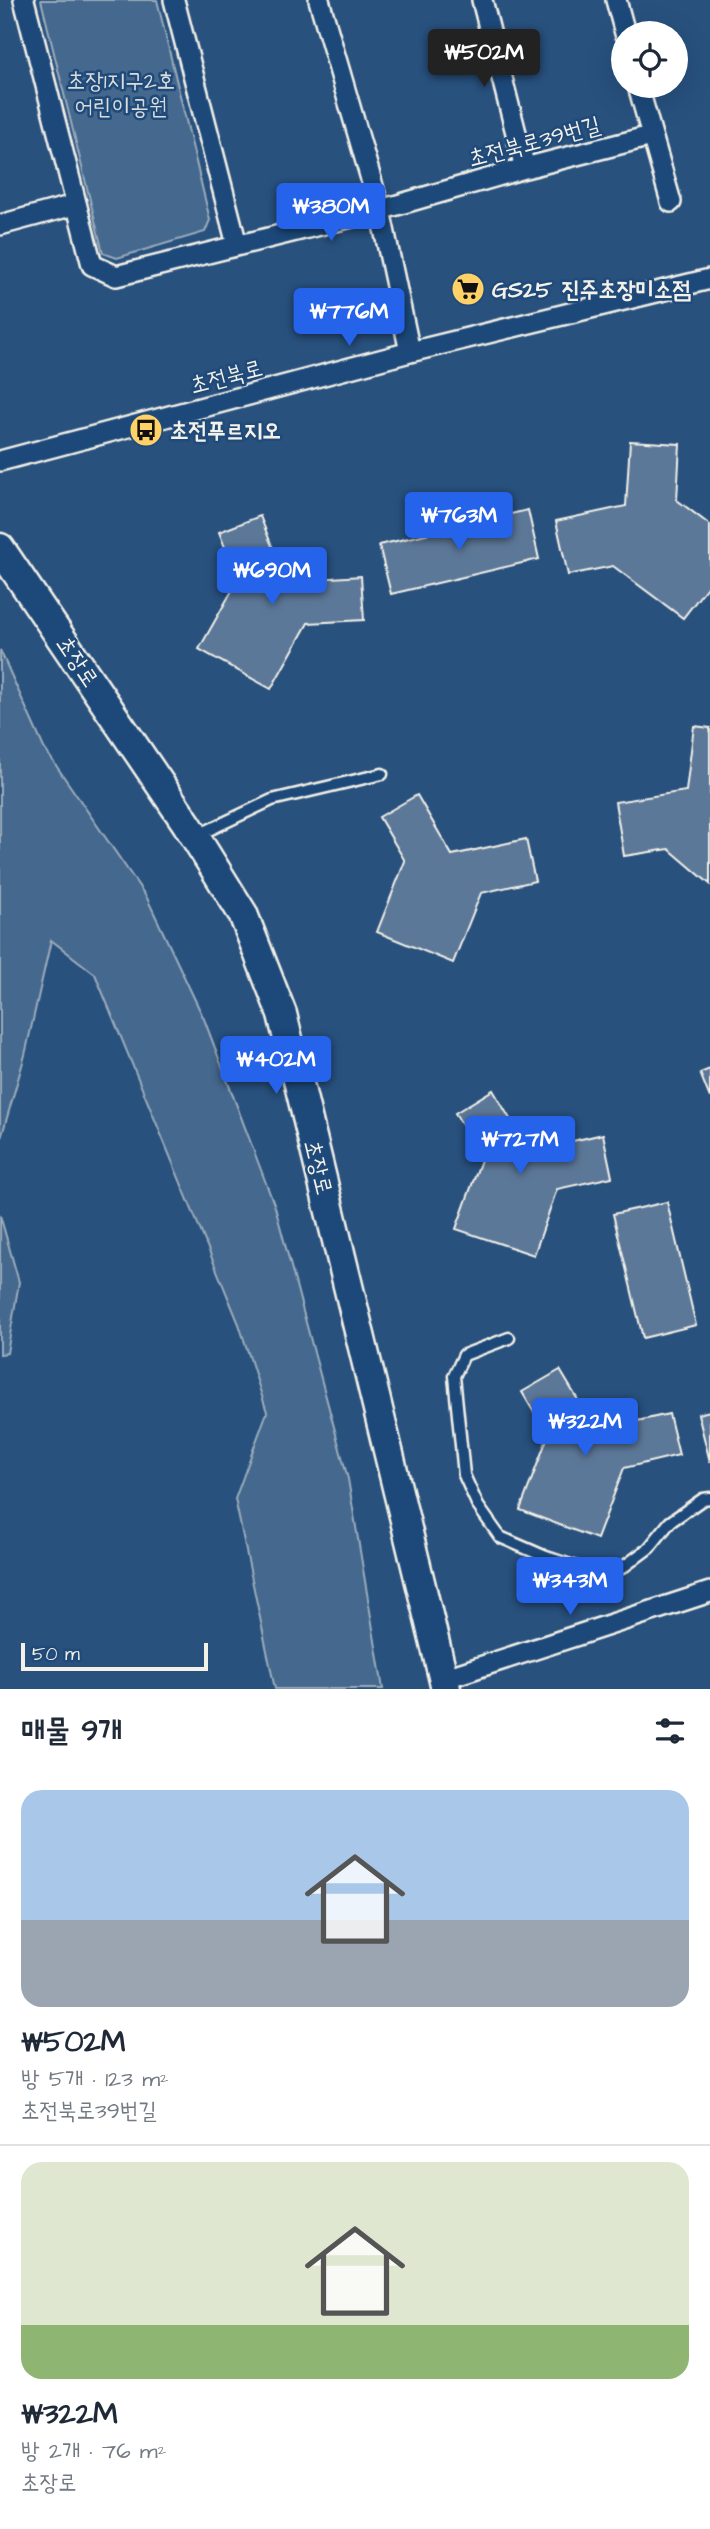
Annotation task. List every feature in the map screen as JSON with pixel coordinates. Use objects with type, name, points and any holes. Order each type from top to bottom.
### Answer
[{"type":"street","name":"초전북로39번길","points":[[24,0],[74,205],[92,265],[116,276],[380,210],[525,168],[651,136]]},
{"type":"street","points":[[174,0],[237,245]]},
{"type":"street","points":[[319,0],[380,210],[410,352]]},
{"type":"street","points":[[482,0],[525,168]]},
{"type":"street","points":[[616,0],[622,21]]},
{"type":"street","points":[[641,98],[671,202]]},
{"type":"street","points":[[0,225],[74,205]]},
{"type":"street","name":"초전북로","points":[[0,461],[410,352],[710,279]]},
{"type":"street","name":"초장로","points":[[0,548],[195,836],[243,915],[282,1014],[445,1684]]},
{"type":"street","points":[[445,1684],[710,1592]]},
{"type":"lane","points":[[195,836],[272,800],[382,774]]},
{"type":"lane","points":[[509,1338],[464,1355],[454,1376],[464,1475],[478,1506],[500,1537],[546,1558],[592,1572],[622,1568],[649,1548],[670,1522],[703,1499],[710,1498]]},
{"type":"green space","name":"초장1지구2호 어린이공원","points":[[41,0],[157,0],[210,220],[205,232],[117,258],[103,253]]},
{"type":"green space","points":[[0,650],[44,748],[147,898],[204,1019],[275,1207],[348,1479],[383,1689],[275,1689],[235,1499],[267,1412],[239,1324],[95,974],[51,940],[25,1055],[0,1142]]},
{"type":"green space","points":[[0,1215],[19,1282],[7,1353],[0,1354]]},
{"type":"building","points":[[630,441],[680,444],[677,500],[710,525],[710,583],[683,618],[613,566],[568,575],[556,521],[626,506]]},
{"type":"building","points":[[528,510],[539,559],[391,594],[379,545]]},
{"type":"building","points":[[260,516],[286,581],[361,576],[364,620],[308,623],[271,689],[199,649],[238,580],[219,532]]},
{"type":"building","points":[[694,726],[710,728],[710,884],[669,849],[624,856],[615,802],[686,791]]},
{"type":"building","points":[[417,795],[452,855],[526,839],[535,881],[481,893],[453,963],[377,932],[405,861],[379,817]]},
{"type":"building","points":[[710,1069],[710,1098],[700,1073]]},
{"type":"building","points":[[493,1090],[529,1151],[603,1134],[612,1177],[557,1189],[534,1255],[456,1229],[482,1157],[455,1113]]},
{"type":"building","points":[[667,1202],[696,1325],[643,1338],[613,1214]]},
{"type":"building","points":[[560,1370],[596,1430],[669,1414],[679,1455],[624,1468],[597,1539],[520,1510],[548,1436],[522,1392]]},
{"type":"building","points":[[710,1411],[710,1462],[698,1414]]},
{"type":"place","name":"GS25 진주초장미소점","points":[[468,289]]},
{"type":"place","name":"초전푸르지오","points":[[146,430]]}]
